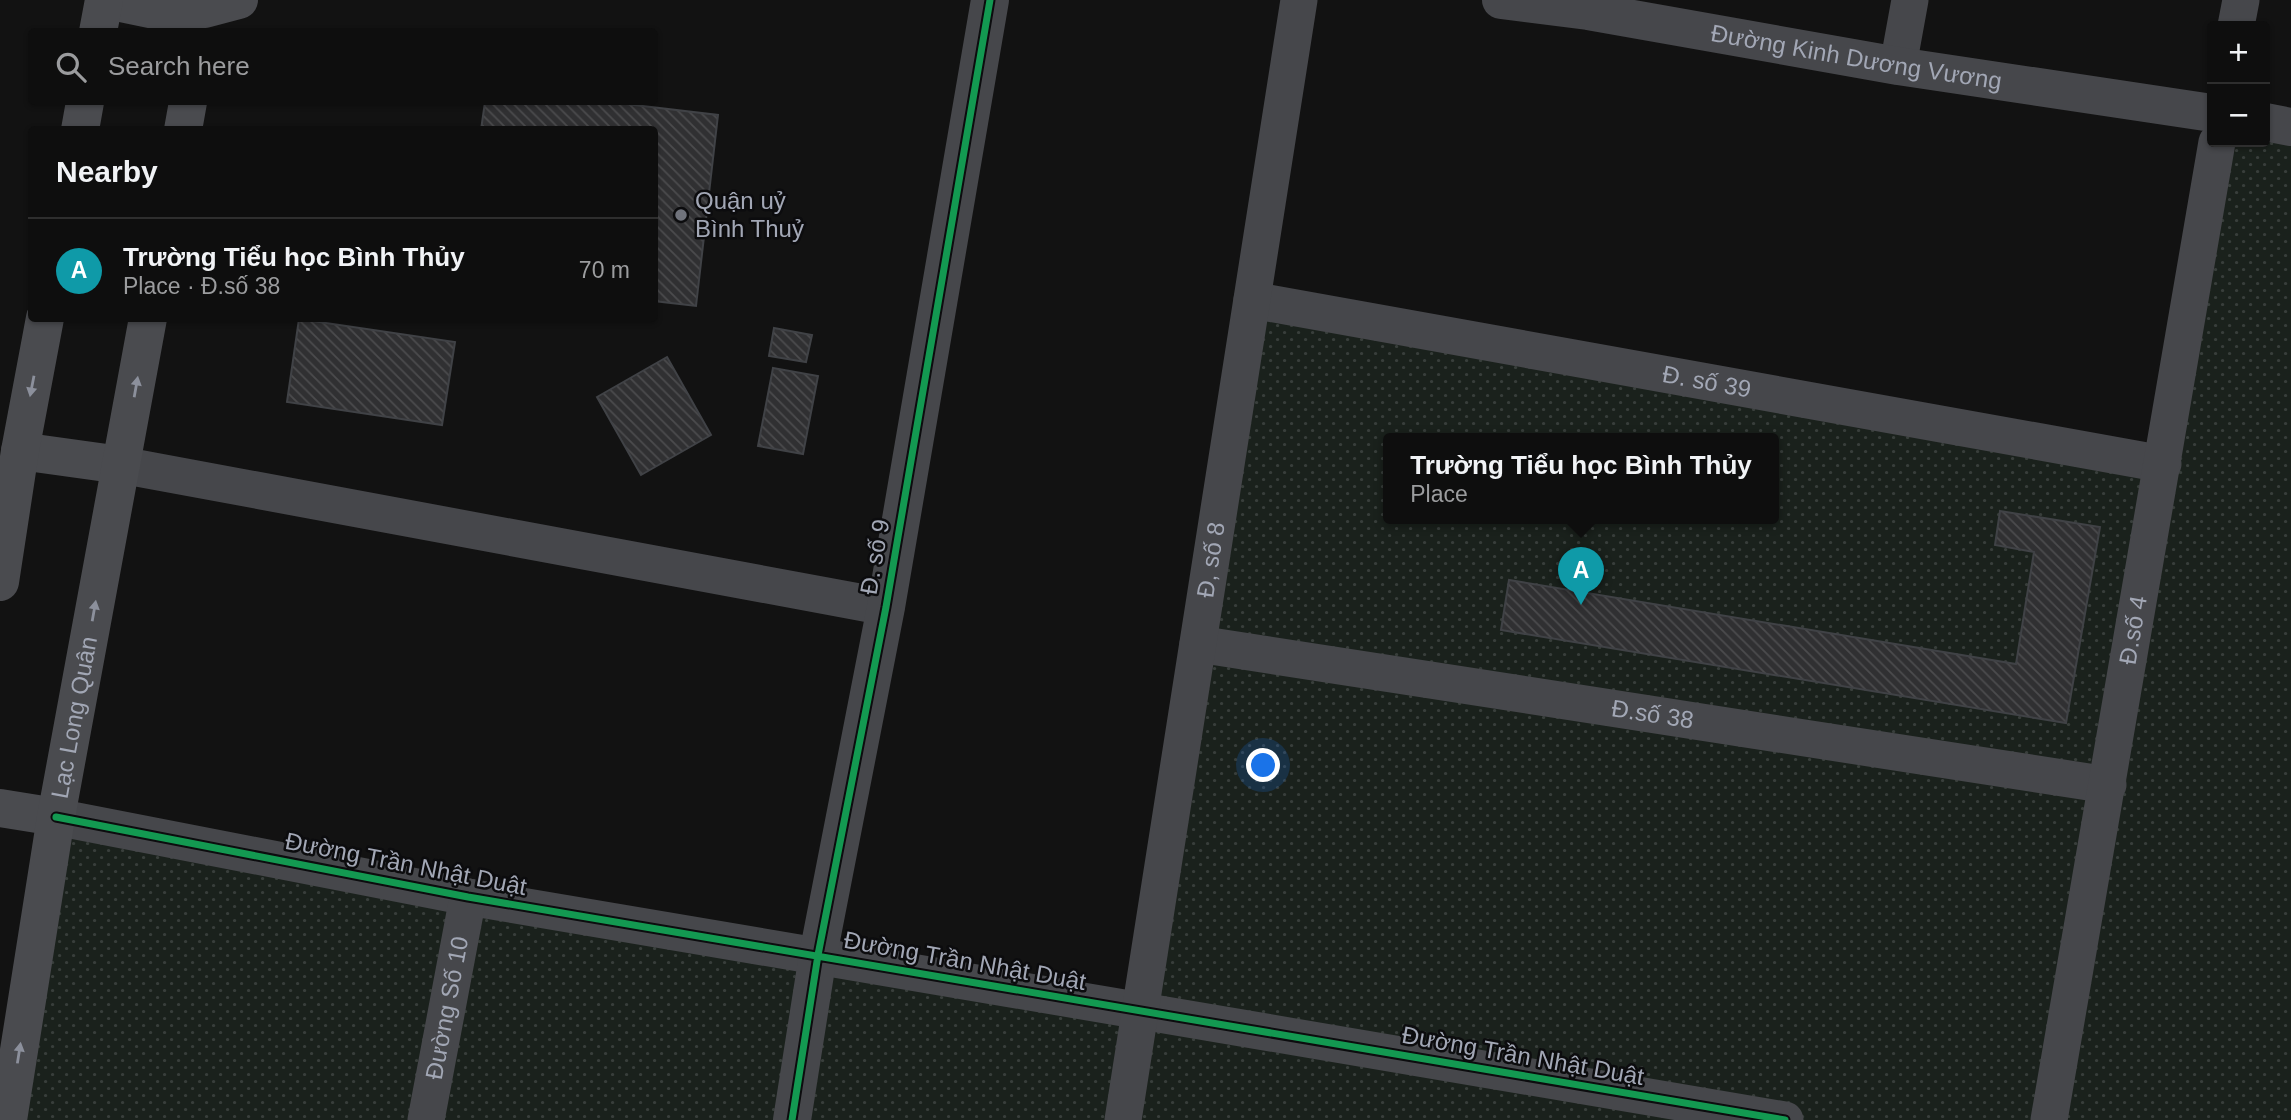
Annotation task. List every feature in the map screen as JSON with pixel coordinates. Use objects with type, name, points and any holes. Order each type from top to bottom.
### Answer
[{"type":"main road","points":[[99,28],[105,0],[154,10],[215,14]]},
{"type":"main road","points":[[81,126],[84,105]]},
{"type":"main road","points":[[184,126],[187,105]]},
{"type":"main road","points":[[0,582],[10,450],[44,322]]},
{"type":"main road","name":"Lạc Long Quân","points":[[8,1120],[56,817],[147,322]]},
{"type":"main road","points":[[10,450],[121,464]]},
{"type":"main road","points":[[0,808],[56,817]]},
{"type":"street","name":"Đ. số 9","points":[[792,1120],[818,956],[886,607],[990,0]]},
{"type":"street","name":"Đ, số 8","points":[[1123,1120],[1299,0]]},
{"type":"street","name":"Đường Kinh Dương Vương","points":[[1501,0],[1588,6],[1898,66],[2207,112]]},
{"type":"street","points":[[1898,66],[1910,0]]},
{"type":"street","points":[[2237,21],[2241,0]]},
{"type":"street","points":[[2270,123],[2291,127]]},
{"type":"street","name":"Đ.số 4","points":[[2049,1120],[2216,147]]},
{"type":"street","name":"Đ. số 39","points":[[1252,300],[2162,464]]},
{"type":"street","points":[[121,464],[886,607]]},
{"type":"street","name":"Đ.số 38","points":[[1198,644],[2108,785]]},
{"type":"street","name":"Đường Trần Nhật Duật","points":[[56,817],[468,897],[1785,1120]]},
{"type":"street","name":"Đường Số 10","points":[[426,1120],[468,897]]},
{"type":"shaded area","points":[[2270,123],[2291,127],[2291,1120],[8,1120],[56,817],[1139,1010],[1263,314],[2159,475],[2216,147],[2270,147]]},
{"type":"building","name":"Quận uỷ Bình Thuỷ","points":[[485,105],[634,105],[718,115],[696,306],[658,301],[658,126],[482,126]]},
{"type":"building","points":[[299,322],[319,322],[455,342],[442,425],[287,402]]},
{"type":"building","points":[[774,328],[812,335],[806,362],[769,356]]},
{"type":"building","points":[[667,357],[711,435],[641,475],[597,397]]},
{"type":"building","points":[[773,368],[818,376],[803,454],[758,446]]},
{"type":"building","points":[[2000,511],[2100,527],[2066,723],[1501,630],[1509,580],[2016,664],[2034,552],[1995,545]]},
{"type":"cycle path","points":[[792,1120],[818,955],[886,607],[990,0]]},
{"type":"cycle path","points":[[56,817],[468,897],[1785,1120]]},
{"type":"place","name":"Quận uỷ Bình Thuỷ","points":[[681,215]]},
{"type":"place","name":"Trường Tiểu học Bình Thủy","points":[[1581,605]]}]
